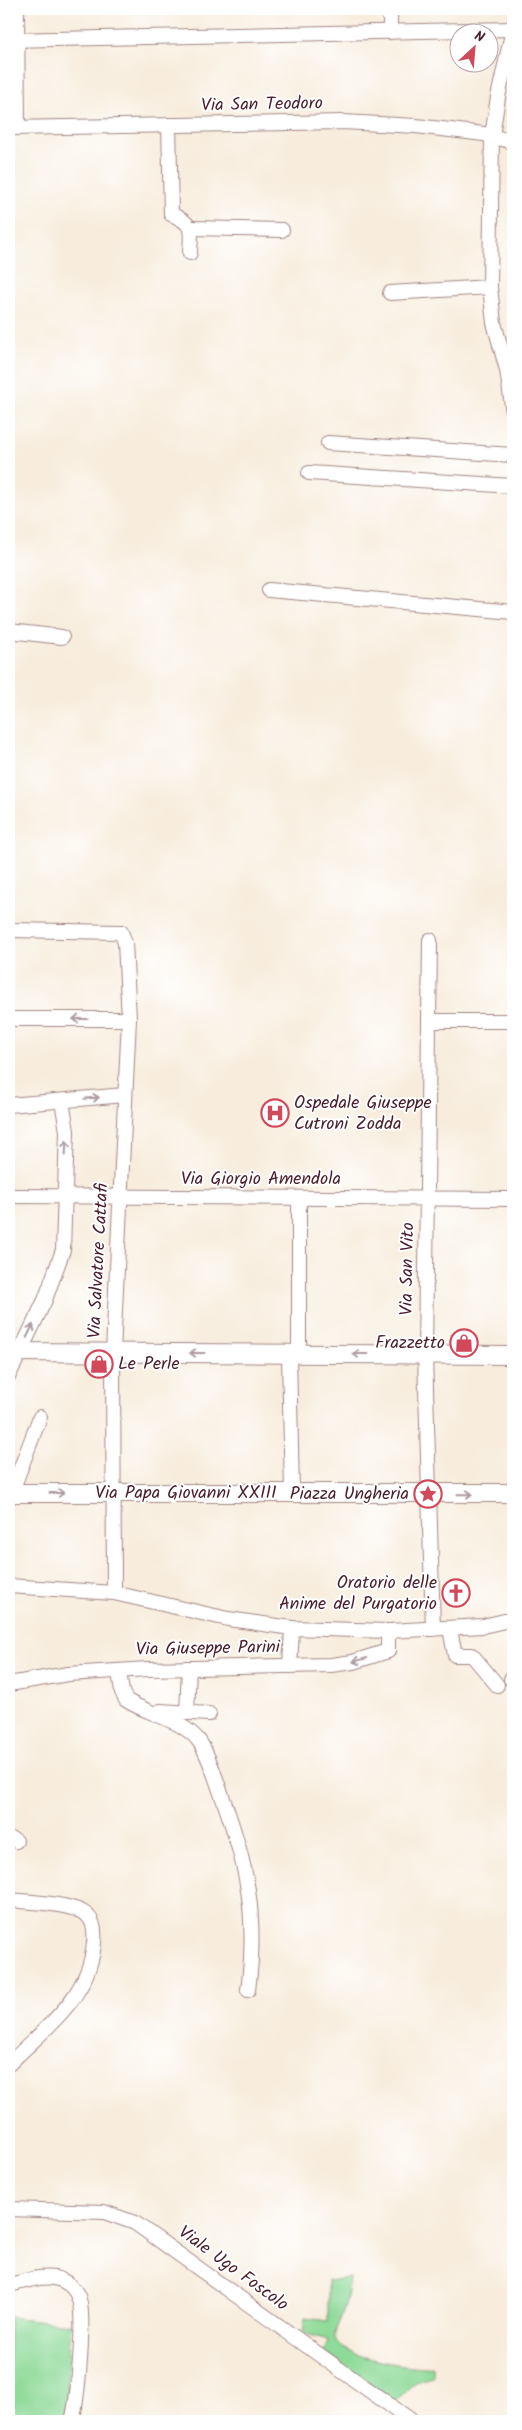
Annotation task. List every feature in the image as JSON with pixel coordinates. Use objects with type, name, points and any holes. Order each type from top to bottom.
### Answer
[{"type":"main road","points":[[14,1352],[513,1355]]},
{"type":"main road","name":"Via Papa Giovanni XXIII","points":[[10,1495],[114,1492],[513,1493]]},
{"type":"street","points":[[14,128],[13,40],[16,9]]},
{"type":"street","points":[[390,9],[390,32]]},
{"type":"street","points":[[13,40],[513,29],[492,136],[490,287],[494,323],[507,370],[513,413]]},
{"type":"street","name":"Via San Teodoro","points":[[14,128],[363,122],[492,136],[513,142]]},
{"type":"street","points":[[168,125],[171,214],[186,221],[191,228],[190,253]]},
{"type":"street","points":[[191,228],[282,230]]},
{"type":"street","points":[[390,293],[490,287]]},
{"type":"street","points":[[328,443],[513,455]]},
{"type":"street","points":[[309,473],[513,486]]},
{"type":"street","points":[[269,590],[513,612]]},
{"type":"street","points":[[9,631],[62,637]]},
{"type":"street","name":"Via Salvatore Cattafi","points":[[9,930],[121,932],[125,943],[129,1019],[122,1197],[113,1352],[114,1593]]},
{"type":"street","name":"Via San Vito","points":[[430,940],[425,1355],[433,1629]]},
{"type":"street","points":[[9,1019],[129,1019]]},
{"type":"street","points":[[429,1021],[513,1021]]},
{"type":"street","points":[[9,1105],[62,1102],[125,1095]]},
{"type":"street","points":[[9,1375],[14,1352],[45,1300],[63,1250],[67,1131],[62,1102]]},
{"type":"street","name":"Via Giorgio Amendola","points":[[9,1196],[513,1199]]},
{"type":"street","points":[[292,1493],[299,1198]]},
{"type":"street","points":[[10,1495],[40,1417]]},
{"type":"street","points":[[9,1586],[114,1593],[228,1619],[292,1628],[388,1631],[483,1626],[513,1619]]},
{"type":"street","points":[[290,1666],[292,1628]]},
{"type":"street","points":[[450,1628],[455,1655],[472,1655],[497,1686]]},
{"type":"street","name":"Via Giuseppe Parini","points":[[9,1684],[68,1674],[188,1668],[331,1665],[353,1662],[388,1651],[388,1631]]},
{"type":"street","points":[[187,1713],[188,1668]]},
{"type":"street","points":[[119,1671],[122,1692],[126,1700],[187,1730],[198,1741],[213,1772],[234,1830],[250,1891],[253,1923],[248,1990]]},
{"type":"street","points":[[160,1711],[210,1714]]},
{"type":"street","points":[[9,1900],[80,1911],[91,1920],[95,1936],[90,1970],[80,1991],[62,2012],[9,2064]]},
{"type":"street","name":"Viale Ugo Foscolo","points":[[9,2209],[104,2212],[135,2223],[412,2421]]},
{"type":"street","points":[[9,2285],[54,2278],[66,2282],[77,2295],[80,2307],[81,2330],[77,2396],[72,2421]]},
{"type":"green space","points":[[350,2278],[345,2303],[335,2334],[335,2338],[340,2345],[350,2352],[379,2361],[433,2367],[433,2377],[415,2382],[395,2402],[324,2352],[328,2340],[303,2333],[305,2318],[328,2321],[328,2281]]},
{"type":"green space","points":[[9,2317],[71,2324],[65,2421],[9,2421]]},
{"type":"place","name":"Ospedale Giuseppe Cutroni Zodda","points":[[275,1113]]},
{"type":"place","name":"Frazzetto","points":[[464,1343]]},
{"type":"place","name":"Le Perle","points":[[99,1364]]},
{"type":"place","name":"Piazza Ungheria","points":[[428,1494]]},
{"type":"place","name":"Oratorio delle Anime del Purgatorio","points":[[456,1593]]}]
